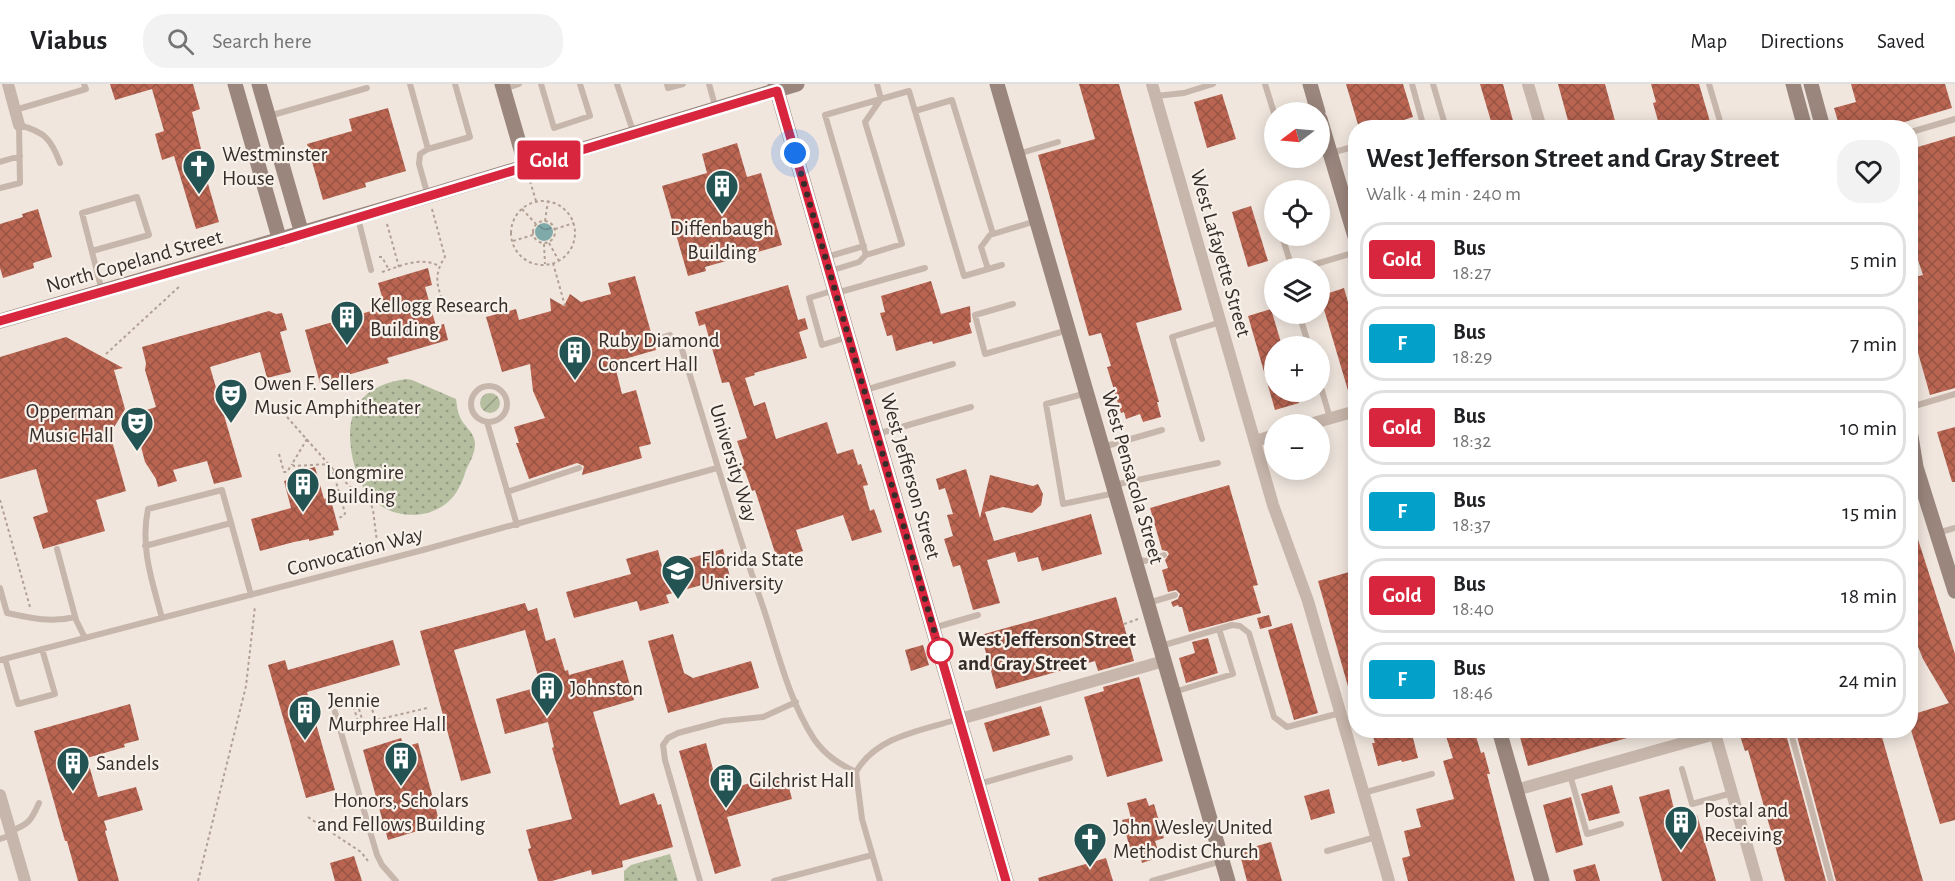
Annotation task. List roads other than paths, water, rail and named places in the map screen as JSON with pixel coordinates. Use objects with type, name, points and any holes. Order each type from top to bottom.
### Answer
[{"type":"street","points":[[8,84],[19,125]]},
{"type":"street","points":[[235,84],[280,241]]},
{"type":"street","points":[[259,84],[302,234]]},
{"type":"street","name":"North Copeland Street","points":[[0,321],[357,217],[430,202],[526,167],[716,110],[776,87],[797,84]]},
{"type":"street","name":"West Pensacola Street","points":[[997,84],[1228,881]]},
{"type":"street","points":[[1310,84],[1315,102]]},
{"type":"street","points":[[1528,84],[1539,120]]},
{"type":"street","points":[[1793,84],[1803,120]]},
{"type":"street","points":[[1811,84],[1821,120]]},
{"type":"street","points":[[508,86],[526,167]]},
{"type":"street","name":"West Jefferson Street","points":[[776,87],[1006,881]]},
{"type":"street","name":"West Lafayette Street","points":[[1154,90],[1273,505],[1308,601],[1389,881]]},
{"type":"street","points":[[256,159],[279,153]]},
{"type":"street","points":[[1330,153],[1348,193]]},
{"type":"street","points":[[1330,419],[1348,413]]},
{"type":"street","points":[[1255,441],[1264,438]]},
{"type":"street","points":[[1918,477],[1955,591]]},
{"type":"street","points":[[960,719],[1162,654]]},
{"type":"street","points":[[1501,738],[1542,881]]},
{"type":"street","points":[[1516,790],[1694,738]]},
{"type":"street","points":[[1716,738],[1757,881]]},
{"type":"street","points":[[0,795],[8,835],[25,881]]},
{"type":"lane","points":[[15,110],[86,89],[84,84]]},
{"type":"lane","points":[[410,84],[428,149]]},
{"type":"lane","points":[[430,202],[419,164],[420,154],[428,149],[470,137],[455,84]]},
{"type":"lane","points":[[541,84],[554,128],[590,116],[580,84]]},
{"type":"lane","points":[[617,84],[634,135]]},
{"type":"lane","points":[[667,84],[668,88],[683,84]]},
{"type":"lane","points":[[709,84],[716,110]]},
{"type":"lane","points":[[877,84],[882,99]]},
{"type":"lane","points":[[1154,90],[1184,93],[1213,84]]},
{"type":"lane","points":[[1265,84],[1271,102]]},
{"type":"lane","points":[[1412,84],[1422,120]]},
{"type":"lane","points":[[1433,84],[1444,120]]},
{"type":"lane","points":[[1709,84],[1720,120]]},
{"type":"lane","points":[[268,116],[367,88]]},
{"type":"lane","points":[[866,255],[825,115],[909,91],[964,276],[1002,265]]},
{"type":"lane","points":[[828,264],[859,262],[866,255],[902,244],[866,122],[882,99]]},
{"type":"lane","points":[[915,111],[952,100],[993,234]]},
{"type":"lane","points":[[1918,130],[1955,119]]},
{"type":"lane","points":[[0,188],[20,183],[19,125],[34,129],[53,144],[60,163]]},
{"type":"lane","points":[[1017,154],[1058,142]]},
{"type":"lane","points":[[1330,153],[1348,148]]},
{"type":"lane","points":[[0,162],[20,156]]},
{"type":"lane","points":[[92,251],[149,235],[137,197],[82,213],[92,251],[103,291]]},
{"type":"lane","points":[[357,217],[371,270]]},
{"type":"lane","points":[[988,269],[981,247],[990,235],[1037,221]]},
{"type":"lane","points":[[828,264],[864,246]]},
{"type":"lane","points":[[1330,260],[1348,254]]},
{"type":"lane","points":[[849,337],[822,345],[809,298],[925,268]]},
{"type":"lane","points":[[1013,304],[975,315],[985,354],[1068,330]]},
{"type":"lane","points":[[1202,439],[1172,337],[1221,322]]},
{"type":"lane","points":[[660,338],[670,335]]},
{"type":"lane","name":"University Way","points":[[680,343],[752,579],[796,702],[819,746],[834,761],[856,772]]},
{"type":"lane","points":[[864,391],[953,364]]},
{"type":"lane","points":[[487,422],[499,419],[507,410],[503,392],[492,386],[480,388],[475,392],[471,403],[475,415],[487,422],[517,525]]},
{"type":"lane","points":[[1087,393],[1046,404],[1063,504],[1218,463]]},
{"type":"lane","points":[[1918,405],[1955,394]]},
{"type":"lane","points":[[877,434],[971,407]]},
{"type":"lane","points":[[1103,447],[1162,430]]},
{"type":"lane","points":[[507,492],[579,468]]},
{"type":"lane","name":"Convocation Way","points":[[3,660],[517,525],[717,468]]},
{"type":"lane","points":[[162,618],[145,546],[144,526],[148,509],[222,490],[251,595]]},
{"type":"lane","points":[[145,546],[231,523]]},
{"type":"lane","points":[[1937,533],[1955,528]]},
{"type":"lane","points":[[57,549],[75,617],[85,638]]},
{"type":"lane","points":[[1135,559],[1145,561],[1164,555]]},
{"type":"lane","points":[[0,588],[7,613],[33,619],[59,621],[75,617]]},
{"type":"lane","points":[[1148,603],[1175,595]]},
{"type":"lane","points":[[933,628],[978,615]]},
{"type":"lane","points":[[1162,654],[1219,629],[1240,626],[1249,633],[1274,717],[1280,724],[1287,727],[1340,713]]},
{"type":"lane","points":[[1173,692],[1233,674],[1219,629]]},
{"type":"lane","points":[[3,660],[18,704],[55,694],[42,649]]},
{"type":"lane","points":[[700,881],[665,760],[663,745],[668,738],[678,733],[723,721],[763,717],[796,702]]},
{"type":"lane","points":[[335,712],[377,855],[382,865],[396,881]]},
{"type":"lane","points":[[880,881],[862,819],[856,772],[866,757],[884,744],[908,734],[960,719]]},
{"type":"lane","points":[[1792,738],[1831,881]]},
{"type":"lane","points":[[978,784],[1070,758]]},
{"type":"lane","points":[[1682,769],[1692,804],[1732,794]]},
{"type":"lane","points":[[1363,793],[1432,774]]},
{"type":"lane","points":[[1570,775],[1587,834],[1621,824]]},
{"type":"lane","points":[[8,835],[32,819],[39,803]]},
{"type":"lane","points":[[1327,851],[1376,837]]},
{"type":"lane","points":[[774,881],[872,855]]},
{"type":"lane","points":[[1152,881],[1222,861]]},
{"type":"water","points":[[544,223],[550,226],[553,232],[550,238],[544,241],[538,238],[535,232],[538,226]]},
{"type":"place","name":"Westminster House","points":[[199,195]]},
{"type":"place","name":"Diffenbaugh Building","points":[[722,215]]},
{"type":"place","name":"Kellogg Research Building","points":[[347,346]]},
{"type":"place","name":"Ruby Diamond Concert Hall","points":[[575,381]]},
{"type":"place","name":"Owen F. Sellers Music Amphitheater","points":[[231,424]]},
{"type":"place","name":"Opperman Music Hall","points":[[137,452]]},
{"type":"place","name":"Longmire Building","points":[[303,513]]},
{"type":"place","name":"Florida State University","points":[[678,600]]},
{"type":"place","name":"West Jefferson Street and Gray Street","points":[[940,651]]},
{"type":"place","name":"Johnston","points":[[547,717]]},
{"type":"place","name":"Jennie Murphree Hall","points":[[305,741]]},
{"type":"place","name":"Honors, Scholars and Fellows Building","points":[[401,787]]},
{"type":"place","name":"Sandels","points":[[73,792]]},
{"type":"place","name":"Gilchrist Hall","points":[[726,809]]},
{"type":"place","name":"Postal and Receiving","points":[[1681,851]]},
{"type":"place","name":"John Wesley United Methodist Church","points":[[1090,868]]}]
